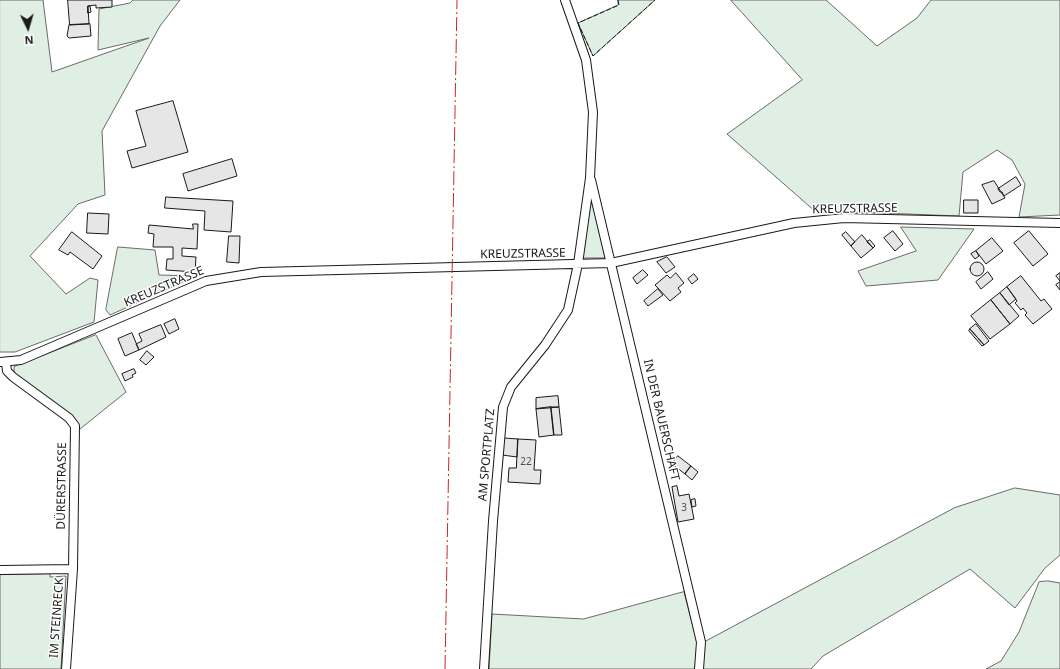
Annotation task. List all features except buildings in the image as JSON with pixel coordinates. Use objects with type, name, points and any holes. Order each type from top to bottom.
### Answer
[{"type":"street","name":"IN DER BAUERSCHAFT","points":[[565,0],[586,60],[593,112],[590,178],[578,264]]},
{"type":"street","name":"IN DER BAUERSCHAFT","points":[[590,178],[701,642],[699,669]]},
{"type":"street","name":"KREUZSTRASSE","points":[[3,362],[21,360],[206,281],[229,276],[261,272],[611,263],[794,222],[844,218],[1060,223]]},
{"type":"street","name":"AM SPORTPLATZ","points":[[484,669],[493,521],[503,407],[511,387],[545,345],[568,310],[578,264]]},
{"type":"street","name":"DÜRERSTRASSE","points":[[3,362],[7,371],[13,377],[69,418],[75,426],[72,570]]},
{"type":"street","points":[[0,570],[72,570]]},
{"type":"street","name":"IM STEINRECK","points":[[66,669],[72,570]]},
{"type":"green space","points":[[0,0],[43,0],[52,72],[149,38],[98,50],[99,9],[130,3],[133,0],[180,0],[160,26],[102,131],[105,195],[78,204],[30,256],[66,294],[90,278],[98,280],[94,322],[15,352],[0,352]]},
{"type":"green space","points":[[618,0],[655,0],[593,56],[578,23],[618,5]]},
{"type":"green space","points":[[731,0],[826,0],[877,46],[917,18],[931,0],[1060,0],[1060,215],[1019,217],[1025,184],[1012,160],[997,150],[963,172],[959,216],[855,212],[817,213],[727,134],[802,80]]},
{"type":"green space","points":[[590,200],[593,200],[605,258],[583,258]]},
{"type":"green space","points":[[901,227],[974,229],[938,280],[866,286],[858,271],[916,251]]},
{"type":"green space","points":[[118,247],[155,250],[159,275],[196,276],[110,315],[106,310]]},
{"type":"green space","points":[[96,335],[126,392],[80,429],[70,415],[14,374],[14,367]]},
{"type":"green space","points":[[1015,488],[1060,495],[1060,555],[1045,568],[1015,608],[970,569],[823,656],[811,669],[702,669],[704,642],[954,508]]},
{"type":"green space","points":[[50,574],[50,577],[66,576],[61,669],[0,669],[0,575]]},
{"type":"green space","points":[[1048,581],[1060,583],[1060,669],[986,669],[1001,661],[1019,632],[1039,582]]},
{"type":"green space","points":[[684,592],[697,642],[695,669],[489,669],[492,614],[583,619]]},
{"type":"fence","points":[[618,0],[619,5],[578,23],[593,56],[655,0]]},
{"type":"power","points":[[445,669],[457,0]]}]
